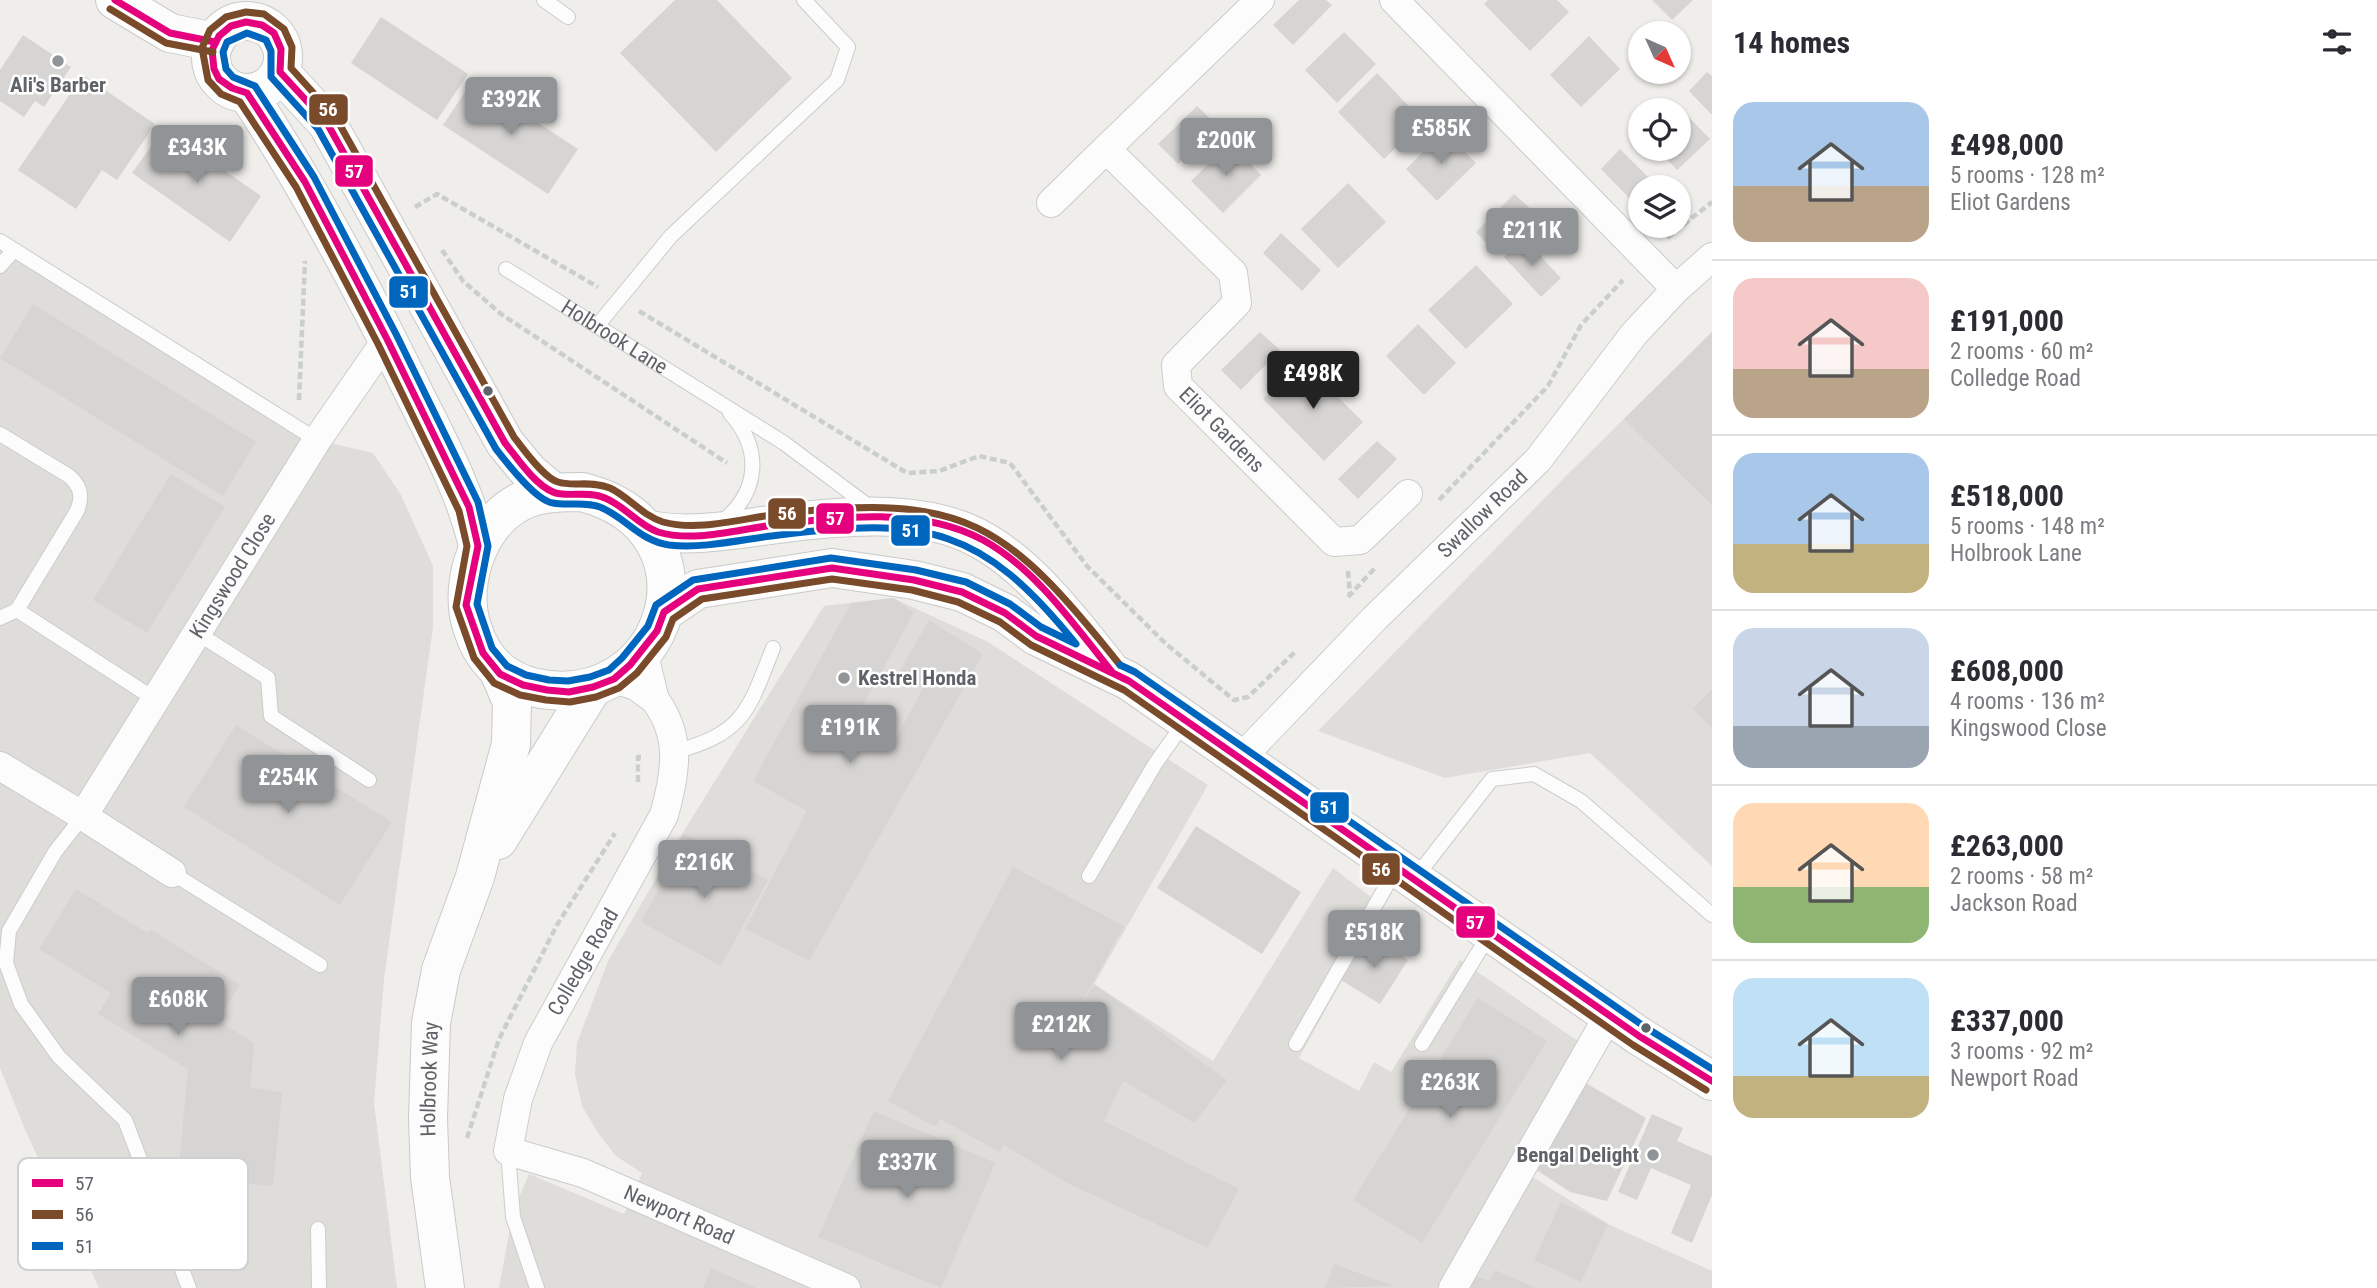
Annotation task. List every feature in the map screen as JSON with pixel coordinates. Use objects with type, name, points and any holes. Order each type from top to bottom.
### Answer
[{"type":"main road","points":[[115,0],[170,33],[215,42]]},
{"type":"main road","points":[[278,14],[282,46],[279,72],[263,89],[247,93],[236,91],[223,83],[215,72],[211,58],[215,42],[224,29],[234,23],[258,22],[278,14]]},
{"type":"main road","points":[[279,72],[327,123],[399,217],[505,443],[529,472],[554,493]]},
{"type":"main road","points":[[247,93],[305,182],[387,338],[469,507],[478,547],[466,605],[483,653],[500,674],[523,685],[569,692],[603,683],[643,651],[664,612],[668,583],[649,530]]},
{"type":"main road","points":[[478,547],[507,512],[527,498],[554,493],[582,492],[606,498],[649,530],[686,535],[793,522],[920,519],[966,532],[995,550],[1059,606],[1112,672]]},
{"type":"main road","points":[[664,612],[698,589],[832,568],[914,580],[962,592],[1005,613],[1036,636],[1112,672],[1609,1015],[1712,1081]]},
{"type":"main road","name":"Holbrook Way","points":[[445,1288],[430,1177],[428,1094],[432,1023],[441,970],[475,877],[511,744],[512,702],[500,674]]},
{"type":"main road","name":"Holbrook Way","points":[[475,877],[603,683]]},
{"type":"street","points":[[1051,203],[1260,0]]},
{"type":"street","points":[[1394,0],[1676,289]]},
{"type":"street","name":"Eliot Gardens","points":[[1106,149],[1233,274],[1237,303],[1175,365],[1178,386],[1334,542],[1360,540],[1408,494]]},
{"type":"street","name":"Swallow Road","points":[[1240,759],[1375,618],[1538,460],[1634,334],[1676,289],[1712,257]]},
{"type":"street","name":"Kingswood Close","points":[[83,816],[197,633],[307,434],[387,338]]},
{"type":"street","name":"Colledge Road","points":[[508,1151],[517,1099],[538,1043],[664,815],[675,778],[674,752],[667,716],[655,700],[643,651]]},
{"type":"street","points":[[603,683],[635,686],[655,700]]},
{"type":"street","points":[[0,766],[172,873]]},
{"type":"street","points":[[1453,1288],[1609,1015]]},
{"type":"street","name":"Newport Road","points":[[508,1151],[583,1173],[846,1288]]},
{"type":"lane","points":[[544,0],[568,18]]},
{"type":"lane","points":[[597,326],[671,236],[837,80],[848,47],[804,0]]},
{"type":"lane","points":[[0,241],[307,434]]},
{"type":"lane","points":[[0,266],[14,250]]},
{"type":"lane","name":"Holbrook Lane","points":[[506,270],[791,447],[885,518]]},
{"type":"lane","name":"Holbrook Lane","points":[[721,404],[747,438],[753,454],[754,479]]},
{"type":"lane","points":[[0,434],[69,476],[81,492],[77,511],[18,610],[0,618]]},
{"type":"lane","points":[[703,533],[732,514],[754,479]]},
{"type":"lane","points":[[18,610],[156,700]]},
{"type":"lane","points":[[197,633],[268,678],[271,716],[369,780]]},
{"type":"lane","points":[[674,752],[707,743],[730,730],[746,710],[773,648]]},
{"type":"lane","points":[[1089,876],[1155,764],[1185,721]]},
{"type":"lane","points":[[1296,1044],[1406,873],[1492,779],[1534,774],[1581,801],[1712,915]]},
{"type":"lane","points":[[83,816],[55,852],[9,931],[6,963],[21,1004],[59,1057],[125,1119],[140,1158]]},
{"type":"lane","points":[[172,873],[320,965]]},
{"type":"lane","points":[[1422,1044],[1491,932]]},
{"type":"lane","points":[[508,1151],[513,1217],[537,1288]]},
{"type":"lane","points":[[318,1229],[319,1288]]},
{"type":"lane","points":[[182,1270],[189,1288]]},
{"type":"path","points":[[399,217],[437,194],[620,299],[907,473],[939,471],[979,456],[1010,463],[1087,566],[1165,643],[1214,684]]},
{"type":"path","points":[[1644,257],[1712,202]]},
{"type":"path","points":[[307,434],[306,247],[295,227],[321,213]]},
{"type":"path","points":[[399,217],[422,218]]},
{"type":"path","points":[[435,239],[463,281],[501,314],[754,479]]},
{"type":"shaded area","points":[[0,241],[317,440],[373,453],[401,495],[433,566],[433,627],[384,979],[374,1103],[397,1288],[99,1288],[91,1270],[248,1270],[248,1158],[38,1158],[0,1068]]},
{"type":"shaded area","points":[[1712,332],[1712,866],[1590,753],[1445,778],[1318,731],[1567,475]]},
{"type":"shaded area","points":[[893,598],[988,642],[1208,785],[1094,984],[1213,1061],[1333,868],[1383,906],[1299,1058],[1359,1091],[1374,1062],[1391,1072],[1460,960],[1591,1050],[1521,1170],[1608,1224],[1712,1271],[1712,1288],[499,1288],[513,1212],[529,1174],[624,1214],[642,1173],[616,1156],[598,1133],[582,1106],[575,1074],[577,1043],[608,961],[682,834],[824,606]]},
{"type":"building","points":[[675,0],[717,0],[792,78],[716,152],[620,53]]},
{"type":"building","points":[[1299,0],[1326,0],[1332,5],[1293,45],[1273,25]]},
{"type":"building","points":[[1488,0],[1557,0],[1569,12],[1530,51],[1484,4]]},
{"type":"building","points":[[1652,0],[1693,0],[1672,20]]},
{"type":"building","points":[[381,17],[468,74],[437,120],[351,63]]},
{"type":"building","points":[[1344,32],[1376,64],[1337,103],[1305,70]]},
{"type":"building","points":[[23,35],[71,67],[44,107],[35,101],[24,117],[0,101],[0,70]]},
{"type":"building","points":[[1589,36],[1620,69],[1581,107],[1550,75]]},
{"type":"building","points":[[1707,72],[1712,76],[1712,115],[1689,91]]},
{"type":"building","points":[[1377,73],[1423,121],[1384,159],[1338,112]]},
{"type":"building","points":[[83,75],[155,124],[117,180],[102,170],[76,209],[18,170]]},
{"type":"building","points":[[473,80],[578,149],[548,194],[443,125]]},
{"type":"building","points":[[1197,106],[1217,125],[1178,164],[1158,144]]},
{"type":"building","points":[[1691,120],[1710,139],[1691,157]]},
{"type":"building","points":[[164,128],[261,196],[230,242],[132,173]]},
{"type":"building","points":[[1444,131],[1476,163],[1437,201],[1406,169]]},
{"type":"building","points":[[1230,143],[1261,175],[1223,213],[1191,181]]},
{"type":"building","points":[[1620,149],[1628,157],[1628,161],[1632,161],[1646,175],[1628,175],[1628,197],[1601,169]]},
{"type":"building","points":[[1668,161],[1687,161],[1677,170]]},
{"type":"building","points":[[1348,183],[1386,222],[1338,268],[1301,229]]},
{"type":"building","points":[[1514,194],[1534,212],[1495,252],[1476,232]]},
{"type":"building","points":[[1281,233],[1321,270],[1302,291],[1263,253]]},
{"type":"building","points":[[1523,238],[1561,278],[1541,297],[1504,257]]},
{"type":"building","points":[[1476,265],[1513,304],[1466,349],[1428,310]]},
{"type":"building","points":[[33,304],[256,442],[223,496],[0,358]]},
{"type":"building","points":[[1418,324],[1456,363],[1424,395],[1386,356]]},
{"type":"building","points":[[1260,332],[1280,350],[1241,390],[1221,370]]},
{"type":"building","points":[[1712,332],[1712,505],[1624,419]]},
{"type":"building","points":[[1302,361],[1363,422],[1324,461],[1263,399]]},
{"type":"building","points":[[1377,441],[1397,459],[1358,499],[1338,479]]},
{"type":"building","points":[[171,474],[225,507],[147,633],[93,600]]},
{"type":"building","points":[[893,598],[914,612],[842,744],[862,753],[875,731],[894,742],[923,688],[898,674],[929,620],[983,654],[809,961],[745,929],[807,811],[753,781],[851,603]]},
{"type":"building","points":[[1712,689],[1712,728],[1693,709]]},
{"type":"building","points":[[236,725],[392,822],[340,905],[184,807]]},
{"type":"building","points":[[1196,826],[1301,892],[1262,954],[1157,888]]},
{"type":"building","points":[[684,834],[768,880],[721,966],[641,922],[670,868],[666,866]]},
{"type":"building","points":[[1013,867],[1124,926],[1062,1039],[1094,984],[1227,1080],[1194,1123],[1123,1081],[1104,1121],[1239,1189],[1208,1248],[1067,1183],[1004,1145],[1000,1152],[940,1119],[936,1127],[888,1101]]},
{"type":"building","points":[[76,889],[148,933],[150,929],[240,985],[217,1020],[254,1043],[250,1088],[282,1092],[273,1186],[248,1184],[248,1158],[180,1158],[188,1069],[98,1014],[111,993],[39,949]]},
{"type":"building","points":[[1369,935],[1408,960],[1380,1004],[1341,980]]},
{"type":"building","points":[[1478,998],[1547,1041],[1422,1243],[1353,1200]]},
{"type":"building","points":[[1582,1081],[1646,1118],[1607,1201],[1570,1192],[1532,1167]]},
{"type":"building","points":[[874,1111],[995,1163],[941,1288],[818,1237]]},
{"type":"building","points":[[1652,1114],[1683,1128],[1677,1141],[1712,1156],[1712,1195],[1692,1243],[1671,1233],[1691,1185],[1651,1168],[1637,1200],[1618,1192]]},
{"type":"building","points":[[1561,1202],[1608,1224],[1581,1282],[1534,1260]]},
{"type":"building","points":[[1334,1264],[1394,1286],[1325,1288]]},
{"type":"building","points":[[711,1268],[756,1288],[703,1288]]},
{"type":"building","points":[[1495,1270],[1536,1288],[1469,1288],[1475,1276],[1489,1281]]},
{"type":"transit line","name":"57","points":[[115,0],[170,33],[215,42]]},
{"type":"transit line","name":"56","points":[[110,9],[166,43],[213,52]]},
{"type":"transit line","name":"56","points":[[1120,665],[1045,578],[1011,549],[976,528],[939,514],[895,508],[842,508],[706,525],[677,525],[656,519],[610,488],[596,484],[558,482],[546,475],[514,437],[336,118],[291,68],[292,47],[284,29],[264,14],[246,12],[226,17],[210,30],[202,48],[208,80],[221,94],[240,102],[296,187],[378,344],[459,511],[467,546],[456,607],[474,658],[494,683],[520,695],[570,702],[596,697],[619,688],[637,673],[666,637],[673,619],[702,599],[832,579],[912,590],[958,602],[1000,622],[1031,645],[1124,690],[1633,1045],[1706,1090]]},
{"type":"transit line","name":"57","points":[[1112,672],[1054,600],[1020,566],[983,540],[959,530],[934,522],[907,518],[853,517],[701,536],[672,535],[651,529],[605,498],[558,494],[546,488],[527,471],[505,443],[327,123],[280,72],[281,49],[274,33],[262,25],[246,22],[231,26],[219,36],[212,50],[214,69],[219,79],[232,88],[247,93],[305,182],[387,339],[469,507],[478,546],[466,605],[483,653],[500,674],[523,685],[569,692],[614,679],[630,665],[657,631],[664,612],[698,589],[832,568],[914,580],[962,592],[1005,613],[1036,636],[1129,681],[1639,1036],[1712,1081]]},
{"type":"transit line","name":"51","points":[[247,33],[266,40],[271,51],[271,77],[318,129],[496,449],[538,496],[553,503],[600,507],[650,539],[669,545],[710,545],[779,535],[874,528],[913,530],[947,538],[979,553],[1010,575],[1042,605],[1076,644],[1041,627],[1010,604],[966,582],[916,570],[831,558],[693,580],[656,605],[648,626],[622,658],[609,670],[590,677],[568,681],[549,680],[526,675],[507,666],[492,648],[477,604],[488,546],[478,502],[396,334],[314,177],[255,86],[233,77],[226,69],[223,52],[227,42],[247,33]]},
{"type":"transit line","name":"51","points":[[1120,665],[1135,672],[1645,1027],[1712,1069]]},
{"type":"place","name":"Ali's Barber","points":[[58,61]]},
{"type":"place","name":"Kestrel Honda","points":[[844,678]]},
{"type":"place","name":"Bengal Delight","points":[[1653,1155]]}]
